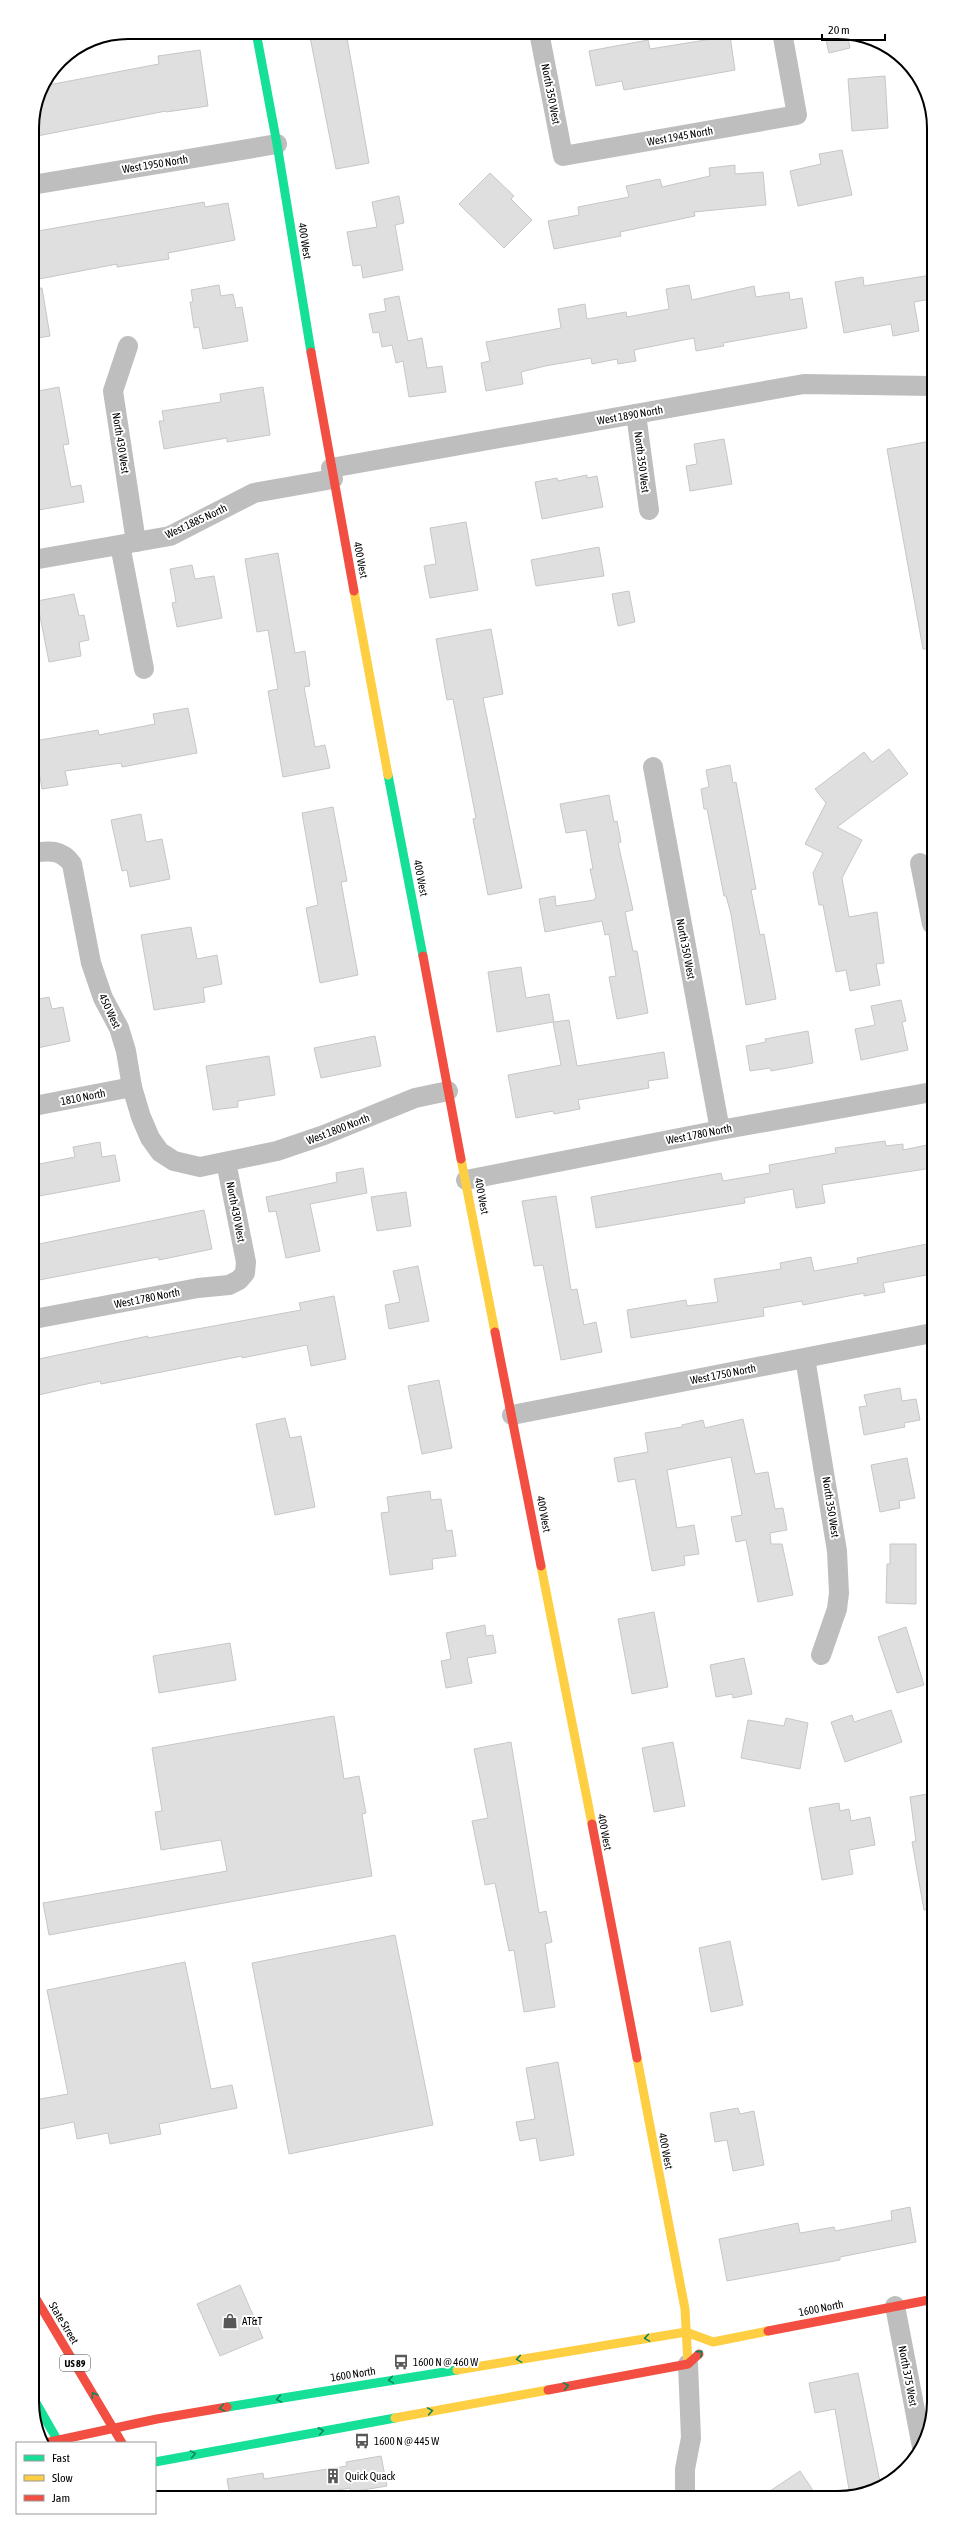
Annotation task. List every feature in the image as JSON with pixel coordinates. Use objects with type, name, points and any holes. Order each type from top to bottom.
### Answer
[{"type":"street","name":"400 West","points":[[257,39],[277,144],[332,473],[448,1091],[614,1936],[684,2309],[688,2364]]},
{"type":"street","name":"North 350 West","points":[[541,39],[563,156]]},
{"type":"street","name":"West 1945 North","points":[[563,156],[797,115],[783,39]]},
{"type":"street","name":"West 1950 North","points":[[39,184],[277,144]]},
{"type":"street","name":"North 430 West","points":[[128,346],[113,391],[128,544],[144,669]]},
{"type":"street","name":"West 1890 North","points":[[332,473],[636,414],[804,384],[927,386]]},
{"type":"street","name":"North 350 West","points":[[636,414],[649,510]]},
{"type":"street","name":"West 1885 North","points":[[39,559],[170,536],[254,493],[332,473]]},
{"type":"street","name":"North 350 West","points":[[653,768],[720,1130]]},
{"type":"street","name":"450 West","points":[[39,852],[51,851],[61,853],[72,864],[93,968],[126,1051],[132,1087],[145,1127],[160,1152]]},
{"type":"street","points":[[920,863],[927,899]]},
{"type":"street","name":"1810 North","points":[[39,1105],[132,1087]]},
{"type":"street","name":"West 1800 North","points":[[160,1152],[174,1161],[200,1167],[226,1162],[277,1151],[324,1135],[415,1098],[448,1091]]},
{"type":"street","name":"West 1780 North","points":[[466,1180],[720,1130],[927,1093]]},
{"type":"street","name":"North 430 West","points":[[226,1162],[246,1262]]},
{"type":"street","name":"West 1780 North","points":[[39,1318],[198,1288],[229,1285],[239,1280],[245,1273],[246,1262]]},
{"type":"street","name":"West 1750 North","points":[[512,1414],[927,1334]]},
{"type":"street","name":"North 350 West","points":[[805,1358],[837,1540],[839,1593],[837,1609],[821,1655]]},
{"type":"street","name":"1600 North","points":[[49,2442],[59,2442],[158,2419],[686,2332],[713,2342],[927,2300]]},
{"type":"street","name":"State Street","points":[[39,2304],[121,2442]]},
{"type":"street","name":"North 375 West","points":[[895,2306],[920,2436]]},
{"type":"street","points":[[156,2462],[688,2364],[713,2342]]},
{"type":"street","points":[[685,2491],[685,2469],[691,2438],[688,2364]]},
{"type":"street","points":[[40,2409],[59,2442]]},
{"type":"building","points":[[310,39],[347,39],[369,163],[336,169]]},
{"type":"building","points":[[712,39],[730,39],[735,70],[624,90],[622,81],[596,86],[589,51],[648,40],[650,49]]},
{"type":"building","points":[[826,39],[848,40],[850,48],[829,53]]},
{"type":"building","points":[[200,50],[208,106],[166,111],[39,136],[39,122],[42,105],[50,85],[159,64],[158,56]]},
{"type":"building","points":[[885,76],[888,128],[852,131],[848,79]]},
{"type":"building","points":[[842,150],[852,195],[798,206],[790,171],[821,164],[819,154]]},
{"type":"building","points":[[735,165],[735,174],[763,172],[766,205],[694,212],[695,216],[620,232],[621,236],[554,249],[548,221],[579,215],[578,207],[629,197],[626,186],[660,179],[662,187],[710,176],[709,168]]},
{"type":"building","points":[[490,173],[514,196],[511,199],[532,220],[504,248],[459,204]]},
{"type":"building","points":[[399,196],[404,223],[395,225],[403,270],[363,278],[361,265],[353,266],[347,232],[377,227],[372,202]]},
{"type":"building","points":[[204,202],[205,207],[228,203],[235,240],[168,253],[169,259],[117,267],[117,264],[39,279],[39,231]]},
{"type":"building","points":[[927,276],[927,300],[914,302],[919,331],[893,336],[891,324],[844,333],[835,282],[863,277],[864,286]]},
{"type":"building","points":[[219,285],[221,296],[233,294],[236,308],[242,307],[248,341],[203,349],[199,327],[194,328],[190,302],[193,302],[191,290]]},
{"type":"building","points":[[689,285],[692,300],[754,286],[756,297],[789,292],[790,300],[802,298],[807,328],[723,343],[724,346],[696,351],[694,338],[634,350],[636,361],[618,364],[617,359],[592,364],[591,358],[545,366],[521,372],[523,384],[486,391],[481,363],[490,361],[486,342],[561,328],[558,309],[585,304],[587,319],[626,312],[627,317],[669,309],[666,289]]},
{"type":"building","points":[[39,288],[42,288],[50,336],[39,338]]},
{"type":"building","points":[[399,296],[408,341],[422,338],[427,368],[442,366],[446,392],[409,397],[403,361],[396,363],[392,345],[382,347],[379,332],[373,333],[369,314],[386,311],[384,299]]},
{"type":"building","points":[[59,387],[69,444],[63,445],[71,487],[81,485],[84,502],[39,510],[39,391]]},
{"type":"building","points":[[263,387],[270,435],[227,442],[227,438],[164,449],[159,421],[164,421],[162,411],[221,402],[220,394]]},
{"type":"building","points":[[724,439],[732,484],[690,491],[686,466],[697,464],[694,444]]},
{"type":"building","points":[[927,442],[927,649],[923,649],[887,449]]},
{"type":"building","points":[[587,475],[587,478],[597,476],[603,507],[542,519],[535,482],[557,478],[558,481]]},
{"type":"building","points":[[466,522],[478,590],[430,598],[424,566],[436,564],[430,528]]},
{"type":"building","points":[[599,547],[604,576],[536,586],[531,560]]},
{"type":"building","points":[[278,553],[295,653],[305,651],[310,686],[304,687],[315,747],[325,745],[330,768],[283,777],[268,691],[278,689],[268,630],[257,632],[245,559]]},
{"type":"building","points":[[192,565],[195,579],[214,576],[222,618],[177,627],[172,603],[176,602],[170,569]]},
{"type":"building","points":[[629,591],[635,622],[618,626],[612,594]]},
{"type":"building","points":[[74,594],[79,616],[84,615],[89,640],[79,642],[81,656],[49,662],[39,611],[39,601]]},
{"type":"building","points":[[491,629],[503,694],[483,698],[522,888],[488,895],[473,819],[476,818],[453,699],[447,700],[436,639]]},
{"type":"building","points":[[188,708],[197,753],[122,767],[121,763],[65,771],[68,785],[42,789],[39,771],[39,740],[98,730],[99,735],[155,724],[153,714]]},
{"type":"building","points":[[889,749],[908,774],[837,827],[862,840],[842,878],[849,917],[877,912],[884,963],[876,964],[880,985],[850,991],[846,970],[836,972],[823,905],[819,905],[813,873],[823,853],[805,844],[826,803],[815,789],[864,752],[872,762]]},
{"type":"building","points":[[730,765],[733,783],[736,782],[756,889],[751,890],[760,935],[764,934],[776,999],[746,1005],[731,914],[726,896],[724,896],[707,809],[704,809],[701,789],[709,787],[706,770]]},
{"type":"building","points":[[609,795],[614,822],[617,821],[621,842],[618,843],[633,910],[625,912],[633,951],[637,951],[648,1013],[617,1019],[609,977],[616,976],[609,934],[605,935],[602,921],[545,932],[539,899],[555,896],[556,906],[594,900],[596,897],[590,869],[593,869],[586,830],[566,833],[560,804]]},
{"type":"building","points":[[333,807],[347,881],[341,882],[358,975],[320,983],[306,908],[318,905],[302,813]]},
{"type":"building","points":[[141,814],[146,842],[162,839],[170,879],[130,887],[127,870],[122,871],[111,820]]},
{"type":"building","points":[[191,927],[197,959],[217,955],[222,984],[203,988],[205,1002],[154,1010],[141,935]]},
{"type":"building","points":[[521,967],[526,998],[549,994],[554,1022],[569,1020],[577,1066],[664,1052],[668,1078],[648,1081],[649,1088],[578,1100],[580,1109],[554,1114],[553,1111],[516,1118],[508,1075],[561,1065],[553,1022],[497,1032],[488,972]]},
{"type":"building","points":[[49,997],[52,1009],[63,1007],[70,1041],[39,1048],[39,999]]},
{"type":"building","points":[[901,1000],[906,1021],[902,1022],[908,1050],[861,1060],[855,1029],[875,1025],[871,1006]]},
{"type":"building","points":[[808,1031],[813,1063],[771,1071],[770,1068],[750,1071],[746,1046],[766,1042],[765,1039]]},
{"type":"building","points":[[375,1036],[381,1066],[321,1078],[314,1048]]},
{"type":"building","points":[[269,1056],[275,1095],[238,1101],[238,1107],[213,1110],[206,1066]]},
{"type":"building","points":[[885,1141],[886,1146],[903,1144],[903,1150],[927,1145],[927,1169],[822,1185],[825,1203],[796,1208],[793,1189],[744,1198],[745,1203],[596,1228],[591,1197],[721,1173],[723,1181],[770,1173],[769,1165],[836,1153],[835,1148]]},
{"type":"building","points":[[100,1142],[102,1157],[115,1155],[120,1181],[39,1196],[39,1164],[75,1157],[73,1147]]},
{"type":"building","points":[[363,1168],[367,1193],[310,1204],[320,1251],[286,1258],[276,1211],[269,1212],[266,1197],[337,1182],[336,1173]]},
{"type":"building","points":[[406,1192],[411,1226],[377,1231],[371,1197]]},
{"type":"building","points":[[556,1196],[571,1290],[577,1289],[584,1325],[596,1322],[602,1352],[561,1360],[543,1265],[534,1266],[522,1201]]},
{"type":"building","points":[[204,1210],[212,1249],[159,1260],[158,1257],[39,1280],[39,1244]]},
{"type":"building","points":[[927,1244],[927,1275],[883,1283],[885,1292],[864,1296],[864,1293],[803,1305],[802,1301],[763,1308],[764,1316],[631,1338],[627,1310],[686,1300],[687,1306],[718,1302],[714,1279],[781,1269],[780,1263],[811,1257],[814,1271],[858,1263],[857,1258]]},
{"type":"building","points":[[418,1266],[429,1321],[389,1329],[385,1305],[400,1302],[393,1271]]},
{"type":"building","points":[[334,1296],[346,1359],[311,1366],[307,1345],[242,1358],[242,1356],[101,1384],[100,1381],[39,1395],[39,1359],[148,1336],[148,1338],[301,1310],[299,1303]]},
{"type":"building","points":[[439,1380],[452,1448],[422,1454],[408,1386]]},
{"type":"building","points":[[900,1388],[902,1401],[916,1399],[920,1420],[904,1423],[905,1427],[864,1435],[859,1407],[867,1406],[864,1395]]},
{"type":"building","points":[[285,1418],[290,1438],[301,1436],[315,1507],[275,1515],[256,1424]]},
{"type":"building","points":[[743,1419],[755,1474],[768,1472],[775,1509],[783,1508],[787,1530],[770,1533],[771,1544],[782,1544],[793,1595],[758,1602],[746,1540],[736,1542],[731,1517],[742,1515],[731,1457],[667,1470],[677,1528],[694,1525],[699,1554],[684,1556],[685,1565],[652,1571],[635,1479],[618,1482],[614,1458],[648,1452],[645,1433],[682,1427],[682,1425],[703,1420],[705,1428]]},
{"type":"building","points":[[907,1458],[915,1498],[899,1501],[900,1508],[880,1512],[871,1465]]},
{"type":"building","points":[[430,1491],[431,1500],[441,1499],[446,1531],[452,1530],[456,1556],[432,1559],[433,1569],[390,1575],[381,1513],[389,1512],[387,1497]]},
{"type":"building","points":[[890,1544],[916,1544],[916,1604],[886,1603],[887,1564],[890,1564]]},
{"type":"building","points":[[654,1612],[668,1687],[632,1694],[618,1619]]},
{"type":"building","points":[[485,1625],[486,1636],[493,1635],[496,1653],[467,1658],[472,1683],[446,1688],[441,1661],[451,1659],[446,1633]]},
{"type":"building","points":[[906,1627],[924,1685],[897,1693],[878,1637]]},
{"type":"building","points":[[230,1643],[236,1680],[159,1693],[153,1656]]},
{"type":"building","points":[[744,1658],[752,1694],[733,1698],[732,1694],[716,1697],[710,1665]]},
{"type":"building","points":[[891,1710],[902,1742],[845,1762],[831,1722],[852,1715],[854,1722]]},
{"type":"building","points":[[334,1716],[344,1779],[359,1776],[366,1813],[362,1814],[372,1876],[49,1935],[43,1903],[227,1871],[221,1840],[161,1850],[155,1812],[162,1811],[152,1748]]},
{"type":"building","points":[[786,1718],[808,1723],[800,1769],[741,1758],[748,1720],[784,1726]]},
{"type":"building","points":[[511,1742],[539,1913],[546,1911],[552,1942],[545,1944],[555,2007],[524,2012],[514,1950],[509,1951],[495,1883],[485,1885],[472,1821],[488,1818],[474,1749]]},
{"type":"building","points":[[673,1742],[685,1806],[654,1812],[642,1748]]},
{"type":"building","points":[[927,1794],[927,1910],[924,1910],[912,1842],[916,1841],[910,1797]]},
{"type":"building","points":[[839,1803],[840,1811],[849,1809],[851,1821],[870,1817],[875,1845],[849,1850],[853,1874],[822,1880],[809,1808]]},
{"type":"building","points":[[395,1935],[433,2125],[289,2154],[252,1963]]},
{"type":"building","points":[[730,1941],[743,2005],[711,2012],[699,1948]]},
{"type":"building","points":[[185,1962],[211,2089],[232,2085],[237,2108],[159,2124],[161,2134],[110,2144],[108,2133],[77,2139],[74,2122],[39,2129],[39,2099],[68,2094],[47,1990]]},
{"type":"building","points":[[558,2062],[574,2155],[540,2161],[536,2138],[520,2141],[516,2122],[535,2119],[526,2068]]},
{"type":"building","points":[[738,2108],[740,2114],[754,2111],[764,2165],[733,2171],[727,2140],[715,2142],[710,2113]]},
{"type":"building","points":[[910,2207],[916,2242],[840,2257],[840,2260],[727,2281],[719,2239],[798,2223],[800,2233],[834,2227],[835,2231],[892,2220],[891,2211]]},
{"type":"building","name":"AT&T","points":[[240,2285],[263,2338],[220,2356],[197,2304]]},
{"type":"building","points":[[858,2373],[880,2481],[861,2488],[849,2490],[835,2409],[815,2413],[809,2383]]},
{"type":"building","name":"Quick Quack","points":[[381,2456],[387,2486],[357,2491],[351,2491],[350,2488],[332,2491],[229,2491],[227,2479],[263,2473],[264,2479],[347,2466],[346,2462]]},
{"type":"building","points":[[800,2471],[813,2491],[770,2491]]},
{"type":"traffic: fast","points":[[257,39],[277,144],[311,352]]},
{"type":"traffic: fast","points":[[388,775],[423,956]]},
{"type":"traffic: fast","points":[[227,2407],[457,2370]]},
{"type":"traffic: fast","points":[[40,2409],[58,2442]]},
{"type":"traffic: fast","points":[[156,2462],[395,2418]]},
{"type":"traffic: slow","points":[[354,591],[388,775]]},
{"type":"traffic: slow","points":[[461,1159],[495,1332]]},
{"type":"traffic: slow","points":[[541,1566],[592,1824]]},
{"type":"traffic: slow","points":[[637,2058],[685,2309],[688,2364]]},
{"type":"traffic: slow","points":[[457,2370],[686,2332],[713,2342],[768,2331]]},
{"type":"traffic: slow","points":[[395,2418],[548,2390]]},
{"type":"traffic: jam","points":[[311,352],[354,591]]},
{"type":"traffic: jam","points":[[423,956],[461,1159]]},
{"type":"traffic: jam","points":[[495,1332],[541,1566]]},
{"type":"traffic: jam","points":[[592,1824],[637,2058]]},
{"type":"traffic: jam","points":[[768,2331],[927,2300]]},
{"type":"traffic: jam","points":[[39,2304],[121,2442]]},
{"type":"traffic: jam","points":[[548,2390],[688,2364],[699,2354]]},
{"type":"traffic: jam","points":[[50,2442],[157,2419],[227,2407]]},
{"type":"place","name":"AT&T","points":[[230,2321]]},
{"type":"place","name":"1600 N @ 460 W","points":[[401,2362]]},
{"type":"place","name":"1600 N @ 445 W","points":[[362,2441]]},
{"type":"place","name":"Quick Quack","points":[[333,2476]]}]
